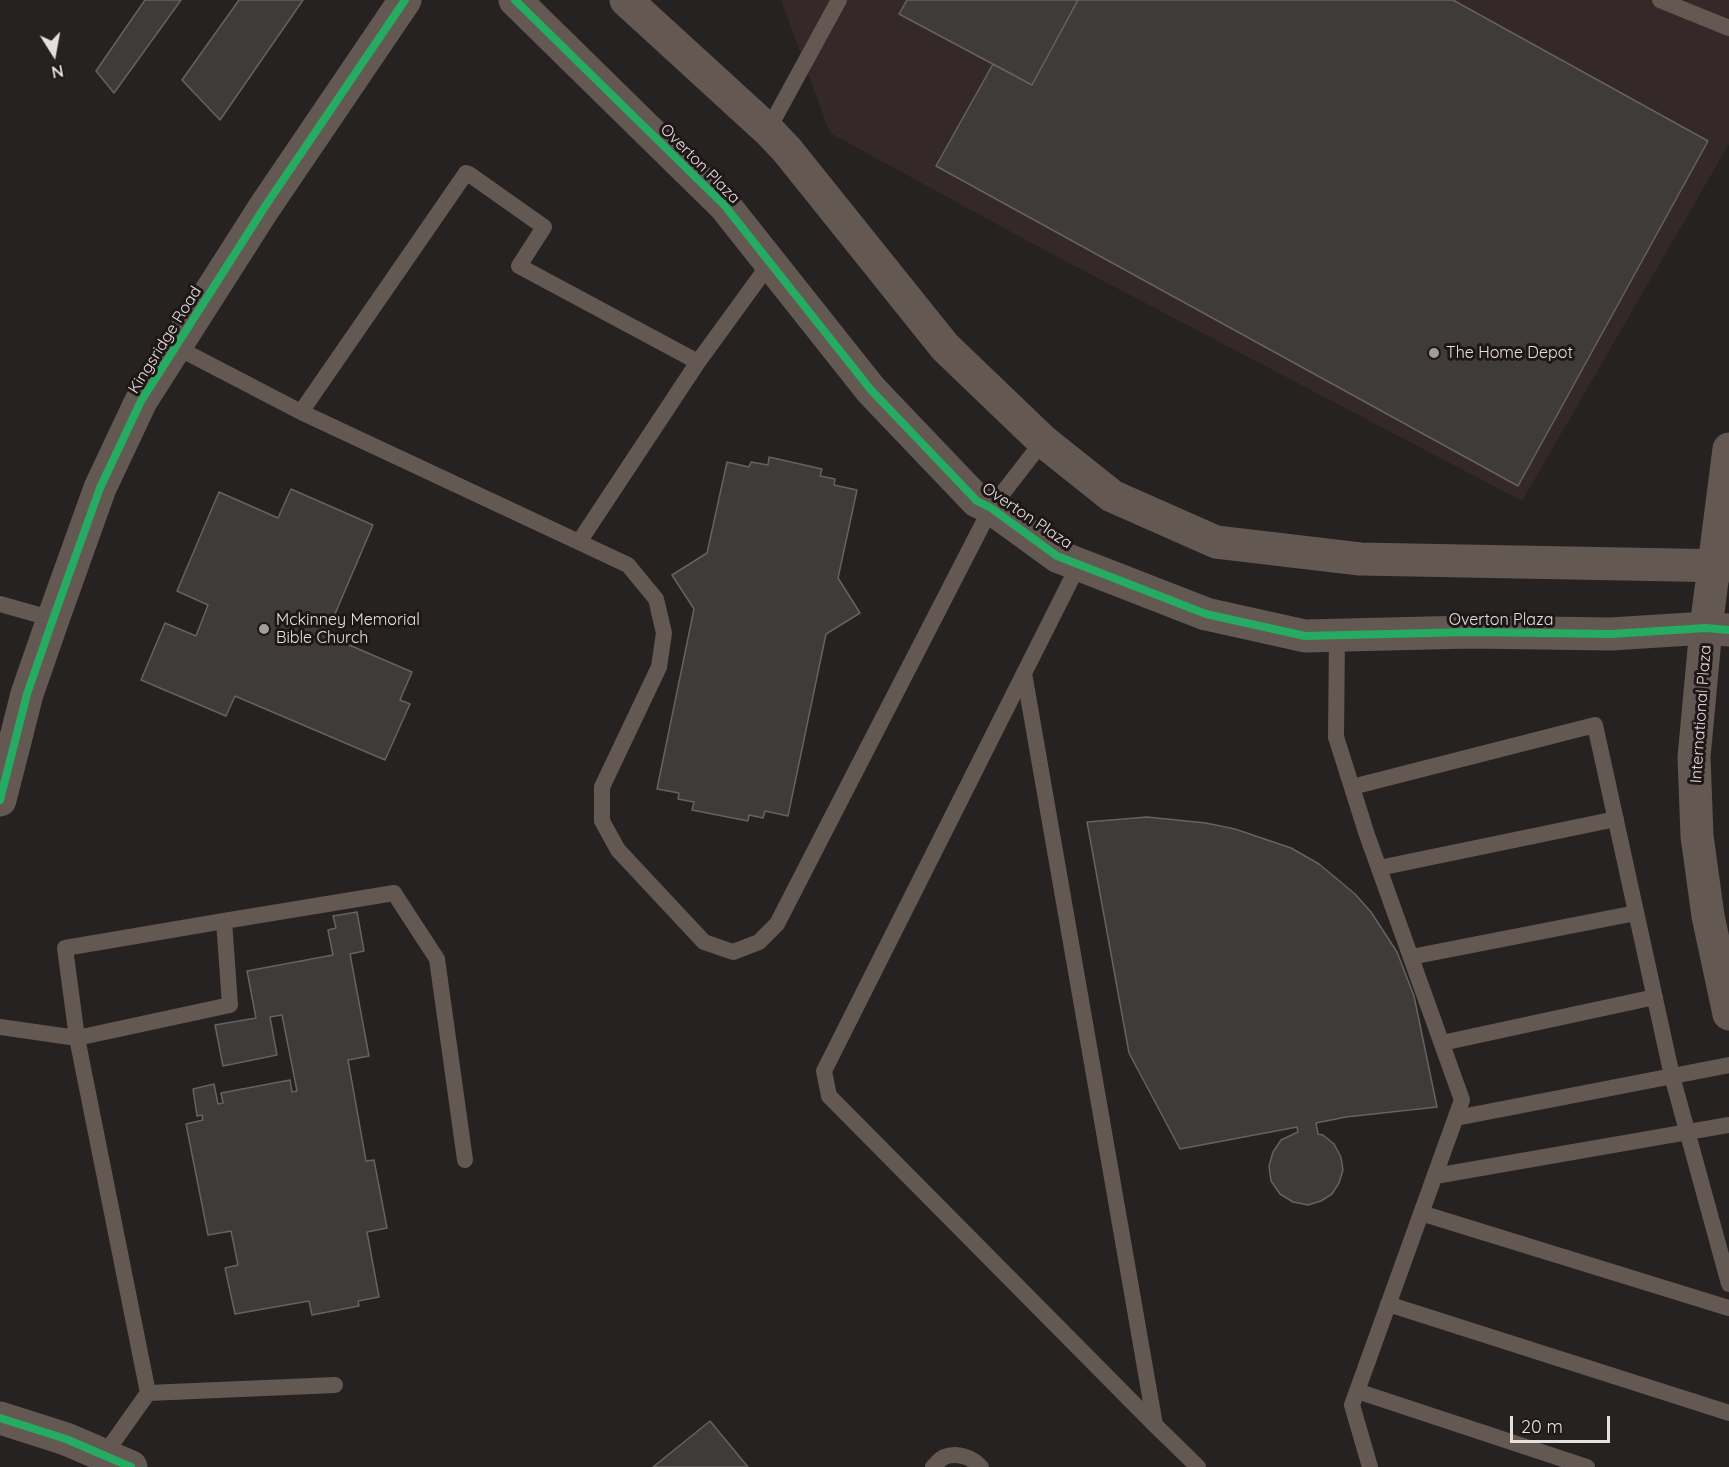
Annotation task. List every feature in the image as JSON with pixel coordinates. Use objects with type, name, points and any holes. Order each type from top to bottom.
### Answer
[{"type":"street","name":"Kingsridge Road","points":[[0,800],[27,694],[53,619],[100,488],[141,401],[278,187],[405,0]]},
{"type":"street","name":"Overton Plaza","points":[[515,0],[725,206],[871,390],[977,501],[991,508],[1057,556],[1206,614],[1305,636],[1470,632],[1611,634],[1718,629]]},
{"type":"street","points":[[626,0],[788,150],[945,347],[1043,441],[1112,496],[1216,542],[1360,559],[1721,565]]},
{"type":"street","name":"International Plaza","points":[[1729,449],[1718,629],[1694,758],[1697,836],[1708,916],[1729,1014]]},
{"type":"street","points":[[0,1418],[66,1439],[117,1461]]},
{"type":"lane","points":[[768,130],[839,0]]},
{"type":"lane","points":[[1660,0],[1729,28]]},
{"type":"lane","points":[[301,412],[466,174],[544,227],[519,267],[698,362]]},
{"type":"lane","points":[[579,542],[698,362],[770,263]]},
{"type":"lane","points":[[176,347],[301,412],[628,565],[656,599],[664,633],[659,667],[602,787],[602,821],[618,850],[704,942],[733,952],[759,942],[777,924],[991,508],[1043,441]]},
{"type":"lane","points":[[1079,564],[824,1071],[829,1096],[1198,1467]]},
{"type":"lane","points":[[0,604],[53,619]]},
{"type":"lane","points":[[1337,635],[1336,737],[1379,868],[1462,1100],[1352,1405],[1370,1467]]},
{"type":"lane","points":[[1024,673],[1155,1425]]},
{"type":"lane","points":[[1352,788],[1595,725],[1672,1076],[1729,1284]]},
{"type":"lane","points":[[1379,868],[1616,819]]},
{"type":"lane","points":[[117,1461],[148,1393],[77,1038],[65,948],[394,893],[437,959],[465,1160]]},
{"type":"lane","points":[[1411,957],[1636,912]]},
{"type":"lane","points":[[0,1028],[77,1038],[230,1005],[224,921]]},
{"type":"lane","points":[[1442,1043],[1655,997]]},
{"type":"lane","points":[[1456,1118],[1729,1065]]},
{"type":"lane","points":[[1435,1176],[1729,1125]]},
{"type":"lane","points":[[1421,1213],[1729,1308]]},
{"type":"lane","points":[[1388,1304],[1729,1413]]},
{"type":"lane","points":[[148,1393],[334,1385]]},
{"type":"lane","points":[[1357,1391],[1587,1467]]},
{"type":"lane","points":[[933,1467],[944,1457],[961,1455],[976,1461],[981,1467]]},
{"type":"shaded area","name":"The Home Depot","points":[[781,0],[1729,0],[1729,144],[1522,501],[1035,245],[830,133]]},
{"type":"building","points":[[145,0],[181,0],[114,93],[96,71]]},
{"type":"building","points":[[239,0],[303,0],[220,120],[182,80]]},
{"type":"building","points":[[907,0],[1078,0],[1032,85],[899,14]]},
{"type":"building","name":"The Home Depot","points":[[1078,0],[1453,0],[1708,141],[1518,486],[936,166],[993,64],[1032,85]]},
{"type":"building","points":[[769,457],[822,469],[820,476],[835,479],[834,485],[857,490],[838,578],[860,613],[826,634],[788,816],[765,811],[763,818],[749,815],[748,821],[692,810],[694,802],[678,799],[679,793],[657,789],[694,609],[672,575],[707,553],[727,462],[749,467],[751,462],[768,465]]},
{"type":"building","name":"Mckinney Memorial Bible Church","points":[[291,489],[373,525],[326,635],[412,672],[400,700],[410,704],[385,760],[235,696],[226,716],[141,680],[165,623],[196,636],[208,605],[177,591],[219,492],[278,518]]},
{"type":"building","points":[[1147,817],[1206,823],[1235,829],[1291,848],[1319,864],[1355,894],[1371,912],[1397,952],[1414,996],[1437,1107],[1346,1117],[1316,1123],[1318,1134],[1323,1135],[1334,1144],[1341,1157],[1343,1170],[1332,1194],[1321,1201],[1308,1205],[1293,1202],[1280,1194],[1271,1181],[1269,1166],[1273,1152],[1281,1140],[1298,1132],[1297,1127],[1180,1149],[1129,1053],[1087,822]]},
{"type":"building","points":[[357,912],[364,951],[350,954],[369,1056],[348,1060],[366,1161],[374,1160],[387,1228],[367,1232],[379,1297],[358,1301],[359,1306],[312,1315],[309,1301],[235,1314],[225,1268],[238,1265],[231,1231],[208,1235],[186,1124],[203,1120],[202,1115],[197,1116],[193,1089],[214,1084],[218,1104],[223,1103],[221,1093],[290,1080],[292,1092],[297,1091],[282,1015],[270,1017],[277,1055],[223,1066],[215,1025],[256,1018],[247,971],[333,955],[328,930],[336,928],[333,916]]},
{"type":"building","points":[[710,1421],[748,1467],[653,1467]]},
{"type":"cycle path","points":[[0,800],[27,694],[53,619],[100,488],[141,401],[264,208],[405,0]]},
{"type":"cycle path","points":[[515,0],[725,206],[871,390],[977,501],[991,508],[1057,556],[1206,614],[1305,636],[1470,632],[1611,634],[1706,628],[1729,630]]},
{"type":"cycle path","points":[[0,1418],[66,1439],[131,1467]]},
{"type":"place","name":"The Home Depot","points":[[1434,353]]},
{"type":"place","name":"Mckinney Memorial Bible Church","points":[[264,629]]}]
